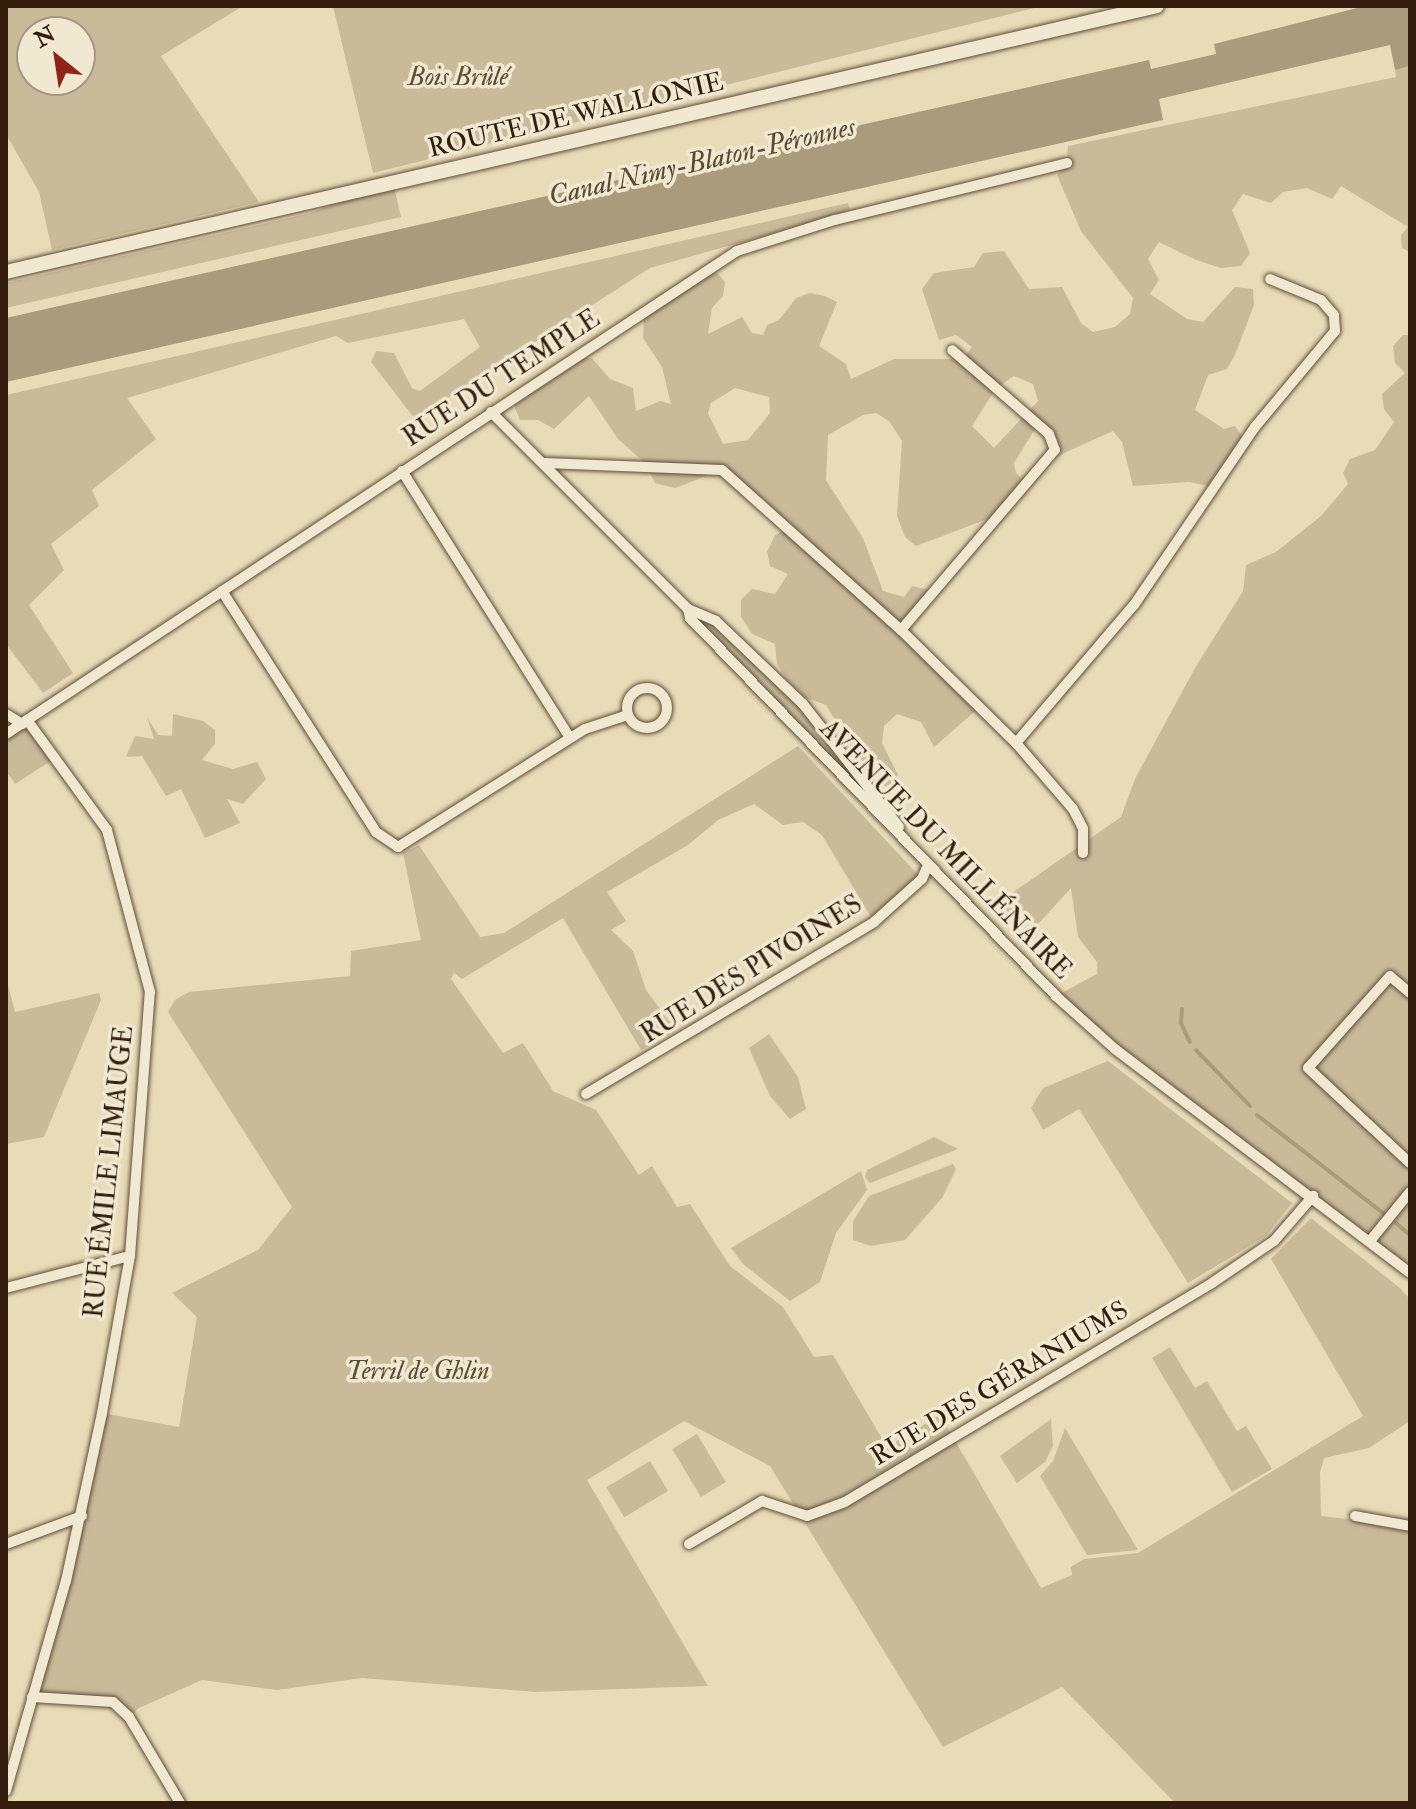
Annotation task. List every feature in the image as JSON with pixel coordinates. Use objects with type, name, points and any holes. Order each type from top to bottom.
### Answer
[{"type":"main road","name":"ROUTE DE WALLONIE","points":[[6,272],[1157,6]]},
{"type":"street","name":"RUE DU TEMPLE","points":[[6,734],[491,412],[757,242],[1067,163]]},
{"type":"street","points":[[1016,743],[1134,605],[1255,427],[1335,331],[1334,315],[1321,300],[1270,279]]},
{"type":"street","points":[[901,630],[1055,450],[1049,434],[952,350]]},
{"type":"street","name":"AVENUE DU MILLÉNAIRE","points":[[491,412],[688,609],[690,618],[1105,1041],[1313,1196],[1410,1273]]},
{"type":"street","points":[[545,463],[722,470],[901,630],[1016,743],[1073,809],[1083,829],[1083,853]]},
{"type":"street","points":[[402,471],[570,738]]},
{"type":"street","points":[[222,591],[376,832],[398,847],[570,738],[628,715]]},
{"type":"street","points":[[688,609],[716,621],[803,704],[931,867]]},
{"type":"street","name":"RUE ÉMILE LIMAUGE","points":[[6,714],[25,722],[107,830],[150,992],[130,1256],[82,1516],[6,1791]]},
{"type":"street","name":"RUE DES PIVOINES","points":[[586,1094],[812,963],[874,922],[931,867]]},
{"type":"street","points":[[1410,993],[1390,976],[1308,1068],[1410,1163]]},
{"type":"street","points":[[1370,1241],[1410,1192]]},
{"type":"street","name":"RUE DES GÉRANIUMS","points":[[689,1544],[762,1501],[807,1516],[845,1502],[1212,1283],[1274,1241],[1313,1196]]},
{"type":"street","points":[[6,1288],[130,1256]]},
{"type":"street","points":[[6,1544],[82,1516]]},
{"type":"street","points":[[1355,1516],[1410,1526]]},
{"type":"street","points":[[32,1697],[113,1702],[129,1717],[180,1803]]},
{"type":"green space","points":[[6,6],[243,6],[161,56],[259,202],[52,250],[39,192],[6,134]]},
{"type":"green space","name":"Bois Brûlé","points":[[333,6],[1042,6],[373,173]]},
{"type":"green space","points":[[1410,66],[1410,252],[1402,248],[1401,235],[1408,227],[1341,186],[1332,199],[1307,188],[1283,192],[1271,203],[1243,194],[1232,210],[1250,253],[1241,266],[1221,268],[1159,242],[1148,259],[1159,280],[1150,294],[1187,319],[1203,322],[1235,287],[1253,289],[1254,305],[1235,355],[1227,369],[1208,375],[1195,410],[1224,429],[1235,426],[1245,441],[1214,487],[1189,482],[1133,486],[1122,442],[1113,431],[1053,458],[1055,450],[1038,424],[1014,463],[1016,473],[1029,486],[990,518],[916,546],[905,537],[897,516],[902,441],[889,421],[876,413],[863,415],[828,435],[826,480],[863,538],[883,591],[904,597],[912,586],[937,592],[901,630],[980,707],[934,747],[921,722],[897,714],[884,726],[882,743],[898,775],[894,785],[885,786],[855,753],[826,705],[806,698],[788,681],[777,664],[775,644],[752,634],[741,617],[741,600],[752,589],[775,594],[788,574],[770,566],[767,552],[775,535],[788,529],[722,470],[675,488],[655,483],[646,464],[618,439],[589,396],[554,429],[538,420],[520,420],[515,408],[515,394],[572,359],[592,358],[610,379],[633,388],[636,411],[660,401],[671,404],[662,367],[643,338],[644,315],[691,281],[717,273],[725,282],[723,296],[712,308],[708,334],[742,317],[752,333],[763,335],[767,325],[779,320],[796,298],[810,293],[825,296],[837,302],[819,346],[846,364],[851,379],[894,359],[963,359],[972,347],[956,335],[939,340],[922,289],[934,273],[974,267],[983,253],[1004,251],[1029,289],[1062,287],[1081,323],[1093,332],[1115,327],[1130,314],[1133,298],[1081,231],[1057,175],[1067,163],[1068,146],[1396,77],[1395,70]],"holes":[[[1014,376],[1033,384],[1038,401],[994,448],[972,426],[996,388]],[[735,388],[769,397],[770,413],[748,440],[723,444],[708,413],[711,403]]]},
{"type":"green space","points":[[393,183],[401,217],[6,308],[6,283],[310,213]]},
{"type":"green space","points":[[848,203],[850,209],[838,215],[650,268],[415,419],[371,362],[376,351],[394,353],[412,388],[420,391],[480,347],[464,319],[348,343],[336,336],[127,398],[156,439],[92,490],[99,506],[51,544],[64,570],[29,605],[73,673],[43,693],[6,644],[6,395]]},
{"type":"green space","points":[[1403,335],[1410,335],[1410,1273],[1204,1117],[1056,996],[1097,974],[1097,962],[1078,937],[1071,888],[1039,923],[1021,923],[1005,913],[1005,898],[1121,817],[1135,779],[1195,668],[1243,591],[1246,565],[1276,552],[1321,516],[1348,484],[1343,473],[1350,459],[1375,450],[1394,422],[1384,409],[1382,394],[1405,373],[1395,363],[1393,346]]},
{"type":"green space","points":[[698,611],[761,661],[931,867],[690,618]]},
{"type":"green space","points":[[173,714],[203,721],[215,730],[215,744],[202,760],[233,769],[257,762],[266,779],[243,804],[227,799],[240,823],[205,838],[181,789],[166,796],[142,756],[126,757],[135,736],[154,739],[147,717],[158,735],[172,736]]},
{"type":"green space","points":[[27,720],[57,757],[15,784],[6,771],[6,734]]},
{"type":"green space","name":"Terril de Ghlin","points":[[798,746],[922,879],[874,922],[822,835],[803,822],[783,825],[754,804],[718,820],[688,845],[607,892],[626,921],[611,930],[633,951],[646,990],[676,1031],[641,1050],[563,918],[462,979],[454,973],[451,979],[503,1053],[523,1043],[553,1091],[596,1110],[639,1175],[652,1166],[677,1207],[690,1204],[730,1266],[783,1307],[814,1357],[833,1355],[887,1447],[940,1415],[1041,1588],[1072,1575],[1071,1567],[1084,1559],[1138,1553],[1363,1416],[1271,1259],[1311,1218],[1400,1288],[1410,1299],[1410,1421],[1369,1448],[1324,1458],[1320,1472],[1321,1516],[1410,1526],[1410,1803],[1175,1803],[1062,1687],[943,1747],[770,1466],[684,1421],[587,1480],[708,1686],[535,1692],[362,1678],[277,1690],[202,1680],[139,1708],[129,1717],[121,1708],[32,1697],[102,1413],[179,1427],[197,1317],[172,1293],[258,1250],[292,1207],[168,1012],[175,1000],[189,992],[350,976],[351,951],[421,940],[403,853],[419,845],[480,937],[504,933]]},
{"type":"green space","points":[[6,978],[15,1012],[99,993],[101,1000],[44,1137],[6,1144]]},
{"type":"green space","points":[[769,1034],[798,1077],[806,1109],[790,1119],[770,1096],[749,1048]]},
{"type":"green space","points":[[1108,1061],[1292,1203],[1266,1236],[1188,1283],[1079,1109],[1043,1130],[1031,1108],[1043,1088]]},
{"type":"green space","points":[[934,1137],[958,1149],[870,1183],[865,1177],[867,1170]]},
{"type":"green space","points":[[953,1164],[956,1169],[942,1198],[905,1240],[871,1246],[853,1240],[853,1221],[869,1196]]},
{"type":"green space","points":[[861,1171],[867,1190],[836,1233],[820,1282],[790,1301],[743,1264],[731,1248]]},
{"type":"green space","points":[[1170,1347],[1195,1388],[1207,1381],[1237,1431],[1246,1426],[1272,1469],[1232,1492],[1152,1358]]},
{"type":"green space","points":[[1051,1419],[1053,1446],[1045,1462],[1017,1483],[1000,1456]]},
{"type":"green space","points":[[1065,1428],[1138,1550],[1087,1555],[1040,1476],[1053,1461]]},
{"type":"green space","points":[[697,1434],[726,1482],[701,1497],[672,1449]]},
{"type":"green space","points":[[650,1461],[668,1491],[624,1517],[606,1487]]},
{"type":"water","name":"Canal Nimy-Blaton-Péronnes","points":[[1365,6],[1410,6],[1410,66],[1395,70],[1390,45],[1159,99],[1163,120],[6,382],[6,318],[1149,60],[1151,69],[1216,54],[1214,44]]},
{"type":"waterway","points":[[1182,1009],[1181,1023],[1190,1042]]},
{"type":"waterway","points":[[1196,1050],[1250,1106]]},
{"type":"waterway","points":[[1257,1115],[1384,1214]]},
{"type":"waterway","points":[[1396,1223],[1410,1235]]}]
